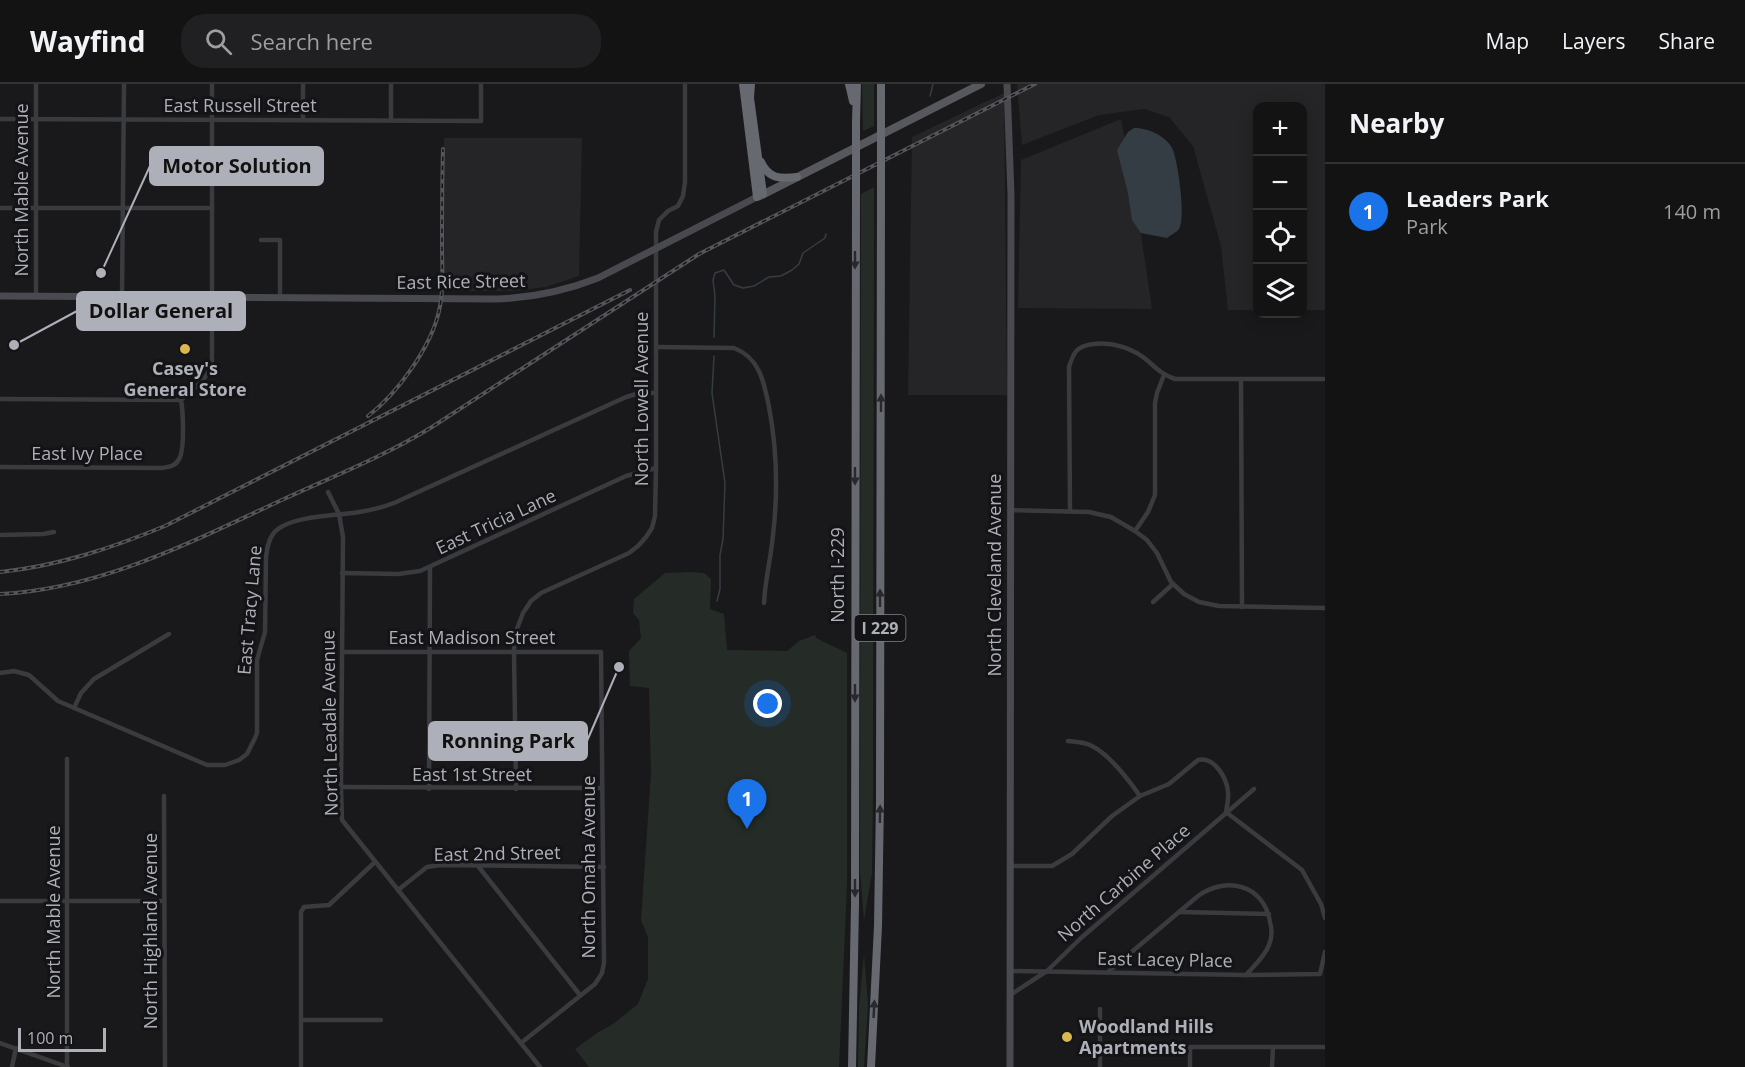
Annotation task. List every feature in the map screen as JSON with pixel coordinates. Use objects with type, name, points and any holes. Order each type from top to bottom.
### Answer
[{"type":"highway","points":[[743,84],[760,196]]},
{"type":"highway","points":[[751,84],[750,98],[758,153],[760,196]]},
{"type":"highway","points":[[849,84],[857,118]]},
{"type":"highway","name":"North I-229","points":[[852,1067],[855,913],[857,84]]},
{"type":"highway","name":"I 229","points":[[871,1067],[878,926],[880,800],[881,84]]},
{"type":"highway","points":[[758,153],[763,167],[770,175],[779,178],[797,177]]},
{"type":"main road","name":"East Rice Street","points":[[760,196],[981,84]]},
{"type":"street","name":"North Mable Avenue","points":[[36,84],[36,296]]},
{"type":"street","points":[[122,296],[123,84]]},
{"type":"street","points":[[0,399],[181,400],[203,380],[211,368],[212,84]]},
{"type":"street","points":[[303,84],[303,120]]},
{"type":"street","points":[[391,84],[391,120]]},
{"type":"street","name":"East Russell Street","points":[[0,119],[480,121],[481,84]]},
{"type":"street","name":"North Lowell Avenue","points":[[516,789],[514,651],[519,620],[536,597],[629,553],[646,537],[652,528],[655,516],[656,232],[659,220],[668,211],[678,206],[683,196],[685,182],[684,84]]},
{"type":"street","name":"North Cleveland Avenue","points":[[1008,84],[1011,195],[1010,1067]]},
{"type":"street","name":"East Rice Street","points":[[0,296],[496,299],[538,296],[591,281],[760,196]]},
{"type":"street","points":[[0,208],[212,208]]},
{"type":"street","points":[[261,240],[280,240],[280,298]]},
{"type":"street","points":[[1070,511],[1069,367],[1073,353],[1082,346],[1114,344],[1126,348],[1146,359],[1164,375],[1175,379],[1325,379]]},
{"type":"street","points":[[656,347],[734,348],[752,359],[761,372],[771,422],[776,480],[773,536],[764,603]]},
{"type":"street","points":[[1135,531],[1148,512],[1155,495],[1155,403],[1164,375]]},
{"type":"street","points":[[1241,379],[1242,607]]},
{"type":"street","name":"East Tracy Lane","points":[[0,673],[14,671],[29,675],[58,702],[207,765],[225,765],[247,754],[257,733],[257,660],[265,632],[266,557],[273,533],[295,521],[394,503],[626,397],[640,393],[656,393]]},
{"type":"street","name":"East Ivy Place","points":[[0,467],[162,468],[174,465],[180,459],[182,449],[183,409],[181,400]]},
{"type":"street","name":"East Tricia Lane","points":[[342,573],[414,573],[626,476],[656,468]]},
{"type":"street","name":"North Leadale Avenue","points":[[328,492],[339,514],[343,537],[342,820],[540,1067]]},
{"type":"street","points":[[1010,510],[1100,513],[1122,522],[1147,540],[1157,553],[1173,584],[1199,602],[1219,606],[1325,608]]},
{"type":"street","points":[[0,535],[54,532]]},
{"type":"street","points":[[429,789],[430,567]]},
{"type":"street","points":[[1153,602],[1173,584]]},
{"type":"street","points":[[74,708],[81,693],[94,679],[169,634]]},
{"type":"street","name":"East Madison Street","points":[[343,652],[601,652]]},
{"type":"street","name":"North Omaha Avenue","points":[[521,1043],[595,984],[602,973],[604,963],[604,867],[601,652]]},
{"type":"street","points":[[1068,741],[1086,744],[1100,751],[1122,773],[1140,796]]},
{"type":"street","name":"North Mable Avenue","points":[[67,759],[68,1067]]},
{"type":"street","points":[[1010,866],[1052,866],[1072,854],[1112,816],[1140,796],[1168,784],[1198,760],[1204,759],[1210,760],[1226,780],[1228,793],[1226,812],[1302,870],[1321,904],[1325,918]]},
{"type":"street","name":"East 1st Street","points":[[341,787],[602,788]]},
{"type":"street","name":"North Carbine Place","points":[[1010,995],[1047,972],[1081,938],[1254,789]]},
{"type":"street","name":"North Highland Avenue","points":[[164,796],[165,1067]]},
{"type":"street","points":[[301,1067],[301,915],[304,907],[332,903],[375,862]]},
{"type":"street","name":"East 2nd Street","points":[[398,890],[427,867],[440,865],[604,867]]},
{"type":"street","points":[[478,866],[580,995]]},
{"type":"street","points":[[1108,972],[1206,891],[1228,885],[1245,888],[1256,895],[1269,914],[1271,927],[1269,947],[1246,975]]},
{"type":"street","points":[[0,901],[164,901]]},
{"type":"street","points":[[1180,912],[1269,914]]},
{"type":"street","name":"East Lacey Place","points":[[1010,970],[1246,975],[1320,974],[1325,952]]},
{"type":"street","points":[[1100,1009],[1100,1067]]},
{"type":"street","points":[[302,1020],[381,1020]]},
{"type":"street","points":[[0,1043],[68,1067]]},
{"type":"street","points":[[1190,1067],[1190,1047],[1325,1047]]},
{"type":"street","points":[[1272,1047],[1272,1067]]},
{"type":"street","points":[[12,1067],[16,1048]]},
{"type":"shaded area","points":[[862,84],[874,84],[874,126],[863,131]]},
{"type":"shaded area","points":[[1017,84],[1325,84],[1325,310],[1307,310],[1307,102],[1253,102],[1253,310],[1228,310],[1221,246],[1193,146],[1169,117],[1144,109],[1099,115],[1022,145]]},
{"type":"shaded area","points":[[1004,93],[1007,395],[908,395],[912,137]]},
{"type":"shaded area","points":[[1121,119],[1135,193],[1152,309],[1018,308],[1021,160]]},
{"type":"shaded area","points":[[1134,128],[1145,129],[1162,137],[1170,145],[1175,156],[1182,214],[1179,229],[1167,238],[1141,233],[1132,220],[1117,150],[1128,132]]},
{"type":"shaded area","points":[[444,138],[582,138],[579,276],[546,287],[515,291],[444,291]]},
{"type":"shaded area","points":[[874,187],[872,873],[864,920],[860,870],[861,194]]},
{"type":"shaded area","points":[[665,573],[704,573],[711,579],[710,609],[724,614],[727,650],[787,651],[799,641],[815,635],[816,638],[847,653],[847,884],[839,1067],[589,1067],[575,1049],[638,1004],[648,979],[648,937],[641,920],[651,774],[649,688],[630,686],[629,651],[641,638],[639,620],[633,613],[634,599]]},
{"type":"shaded area","points":[[864,954],[868,1004],[864,1067],[858,1067],[859,1007]]},
{"type":"waterway","points":[[930,96],[933,84]]},
{"type":"waterway","points":[[714,337],[713,280],[715,273],[724,270],[734,285],[743,288],[754,286],[769,277],[781,276],[792,270],[799,264],[803,253],[825,238],[826,234]]},
{"type":"waterway","points":[[714,356],[712,393],[725,483],[720,589],[717,601]]},
{"type":"railway","points":[[0,594],[38,590],[111,573],[216,531],[378,456],[432,427],[699,254],[1035,84]]},
{"type":"railway","points":[[368,416],[391,395],[412,368],[429,339],[439,311],[442,295],[443,149]]},
{"type":"railway","points":[[0,572],[84,555],[165,526],[630,290]]},
{"type":"place","name":"Motor Solution","points":[[101,273]]},
{"type":"place","name":"Dollar General","points":[[14,345]]},
{"type":"place","name":"Casey's General Store","points":[[185,349]]},
{"type":"place","name":"Ronning Park","points":[[619,667]]},
{"type":"place","name":"Leaders Park","points":[[747,829]]},
{"type":"place","name":"Woodland Hills Apartments","points":[[1067,1037]]}]
